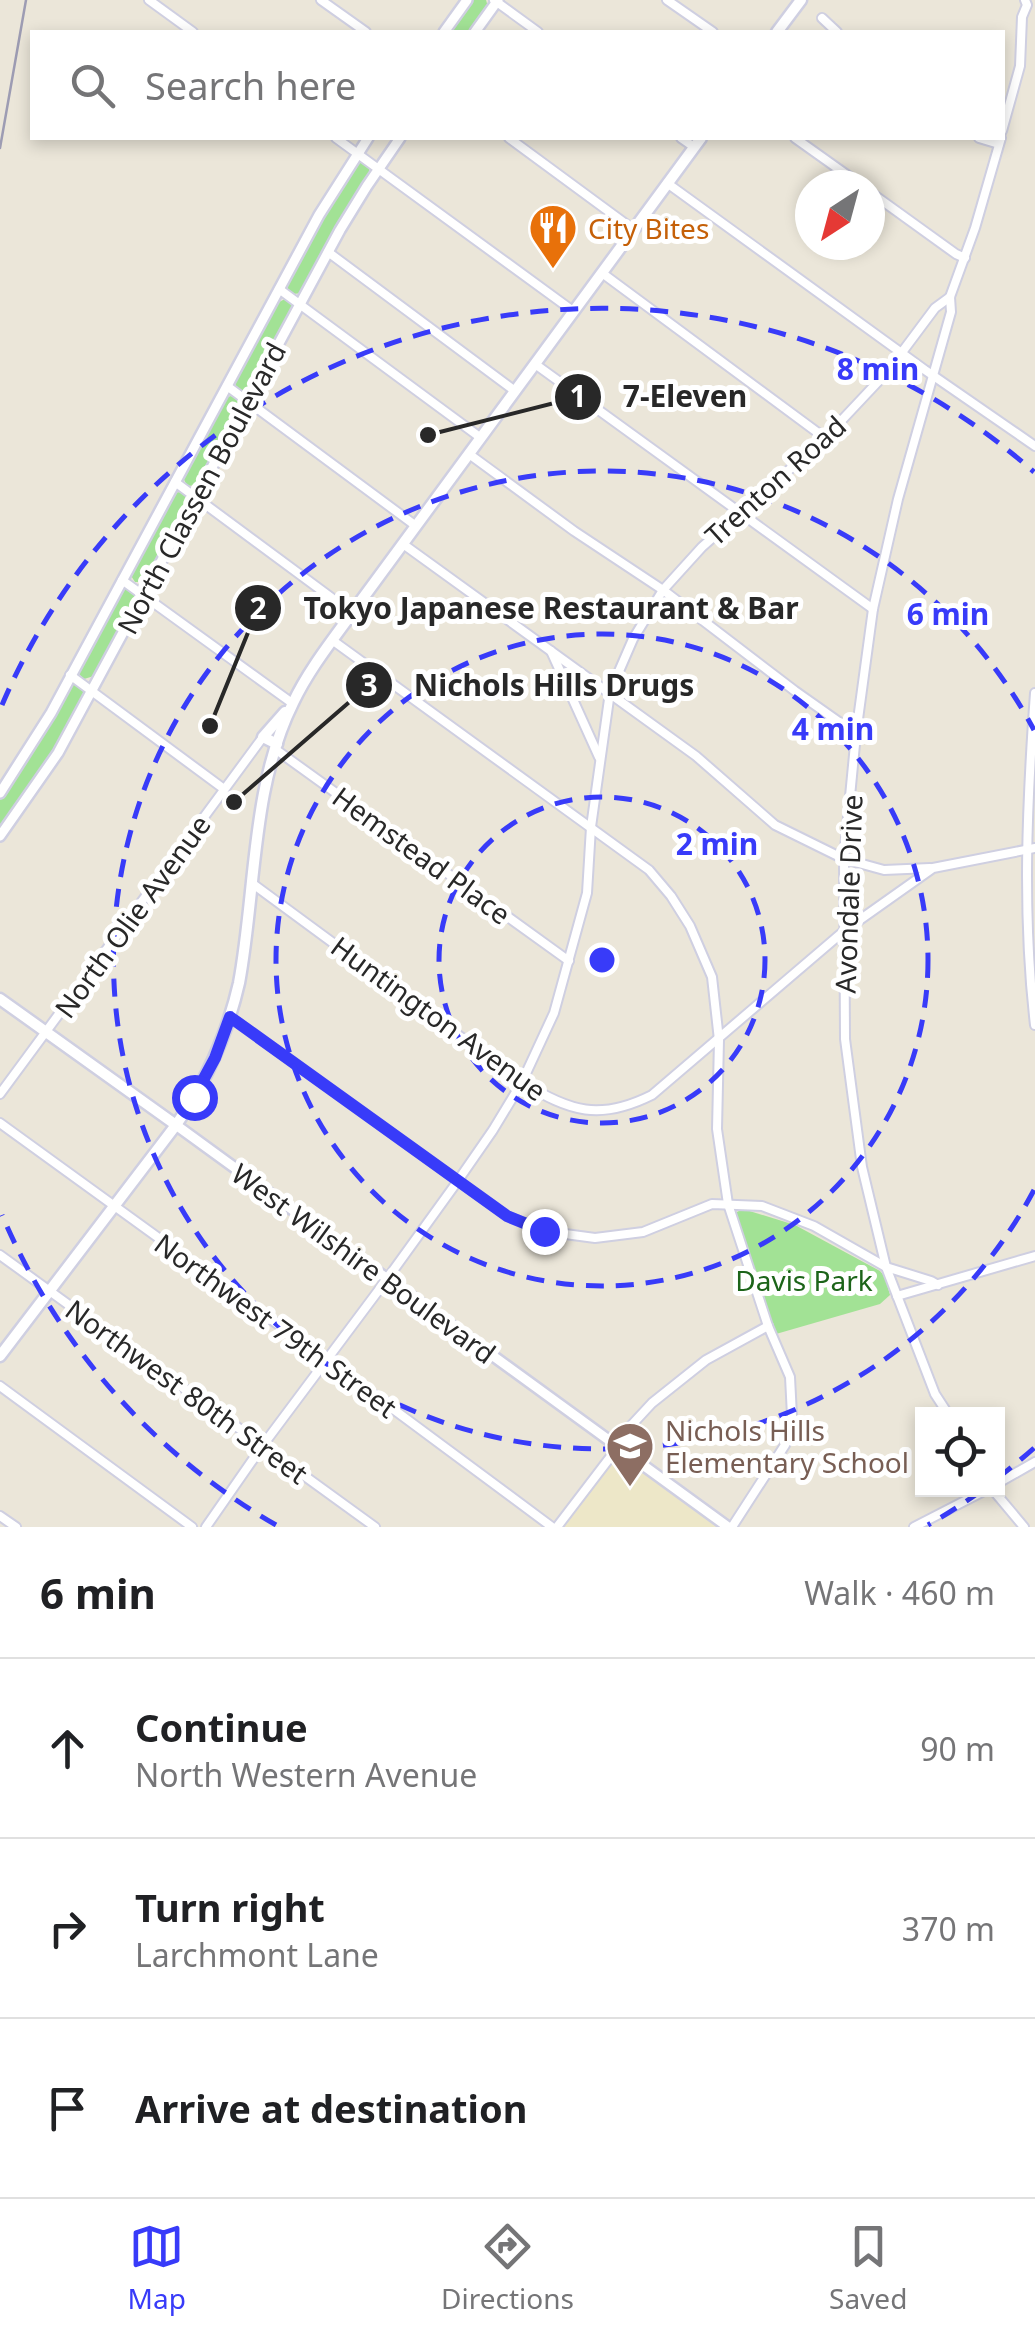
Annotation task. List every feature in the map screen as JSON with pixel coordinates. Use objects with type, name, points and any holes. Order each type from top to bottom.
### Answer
[{"type":"main road","points":[[778,30],[801,0]]},
{"type":"main road","points":[[276,746],[263,737],[292,704],[332,640],[697,142]]},
{"type":"main road","points":[[0,1356],[176,1126],[204,1080],[230,1017],[242,966],[265,791],[292,704]]},
{"type":"main road","name":"West Wilshire Boulevard","points":[[0,999],[176,1126]]},
{"type":"street","points":[[149,0],[190,30]]},
{"type":"street","points":[[321,0],[363,30]]},
{"type":"street","points":[[445,30],[467,0]]},
{"type":"street","points":[[667,0],[710,30]]},
{"type":"street","points":[[476,30],[496,1],[535,30]]},
{"type":"street","name":"Avondale Drive","points":[[1005,125],[1026,56],[1022,18],[1029,5]]},
{"type":"street","points":[[822,18],[835,30]]},
{"type":"street","points":[[339,140],[574,311]]},
{"type":"street","name":"North Classen Boulevard","points":[[0,793],[32,745],[319,215],[367,140]]},
{"type":"street","name":"North Classen Boulevard","points":[[0,836],[48,769],[328,252],[399,140]]},
{"type":"street","points":[[512,140],[634,230]]},
{"type":"street","points":[[799,140],[840,170]]},
{"type":"street","name":"Avondale Drive","points":[[943,1407],[886,1266],[862,1167],[845,1039],[844,859],[873,609],[898,499],[951,312],[950,297],[1000,140]]},
{"type":"street","points":[[668,183],[1035,446]]},
{"type":"street","points":[[885,203],[965,258]]},
{"type":"street","points":[[328,252],[515,391]]},
{"type":"street","points":[[602,273],[825,438]]},
{"type":"street","points":[[279,289],[481,438]]},
{"type":"street","name":"Trenton Road","points":[[206,1527],[457,1182],[522,1082],[554,1013],[586,892],[610,692],[633,640],[662,590],[702,547],[825,438],[902,354],[935,308],[950,297]]},
{"type":"street","points":[[535,364],[873,609]]},
{"type":"street","points":[[227,386],[416,526]]},
{"type":"street","points":[[469,454],[856,734]]},
{"type":"street","points":[[175,482],[352,613]]},
{"type":"street","points":[[403,544],[696,756],[775,825],[844,859],[884,870],[933,868]]},
{"type":"street","points":[[122,580],[292,704]]},
{"type":"street","points":[[332,640],[649,870],[672,896],[690,926],[712,977],[718,1040],[717,1129],[728,1204],[768,1326],[790,1377],[792,1416],[785,1445],[730,1527]]},
{"type":"street","points":[[549,648],[600,761]]},
{"type":"street","points":[[70,676],[224,789]]},
{"type":"street","points":[[1035,692],[1028,968],[1035,1025]]},
{"type":"street","name":"North Olie Avenue","points":[[0,1094],[263,737]]},
{"type":"street","name":"Hemstead Place","points":[[276,746],[568,960]]},
{"type":"street","name":"Huntington Avenue","points":[[253,884],[522,1082],[567,1106],[599,1112],[629,1107],[652,1095],[844,931],[933,868],[1031,849]]},
{"type":"street","points":[[230,1017],[457,1182],[507,1216],[544,1231],[595,1238],[643,1232],[712,1204],[762,1206],[814,1226],[886,1266],[938,1286]]},
{"type":"street","name":"Northwest 79th Street","points":[[0,1123],[554,1527]]},
{"type":"street","name":"West Wilshire Boulevard","points":[[176,1126],[730,1527]]},
{"type":"street","name":"Northwest 80th Street","points":[[0,1255],[375,1527]]},
{"type":"street","points":[[897,1296],[1035,1256]]},
{"type":"street","points":[[554,1527],[652,1402],[706,1360],[768,1326]]},
{"type":"street","points":[[0,1386],[192,1527]]},
{"type":"street","points":[[1005,1479],[1035,1462]]},
{"type":"street","points":[[914,1527],[972,1497]]},
{"type":"street","points":[[1000,1497],[1024,1527]]},
{"type":"street","points":[[0,1516],[16,1527]]},
{"type":"shaded area","name":"Nichols Hills Elementary School","points":[[617,1454],[621,1454],[721,1527],[564,1527]]},
{"type":"green space","points":[[472,0],[486,0],[488,7],[472,30],[450,30]]},
{"type":"green space","points":[[361,161],[369,166],[369,176],[302,293],[293,294],[287,282],[328,206],[355,163]]},
{"type":"green space","points":[[285,299],[292,304],[292,312],[249,390],[243,392],[237,389],[234,379],[275,304]]},
{"type":"green space","points":[[231,396],[240,409],[198,485],[187,486],[182,475],[225,398]]},
{"type":"green space","points":[[181,492],[188,504],[147,579],[135,582],[130,574],[174,493]]},
{"type":"green space","points":[[121,590],[134,592],[135,600],[94,676],[84,679],[79,669]]},
{"type":"green space","points":[[75,684],[83,696],[36,779],[0,828],[0,798],[28,759],[67,688]]},
{"type":"green space","name":"Davis Park","points":[[743,1209],[795,1225],[880,1271],[890,1295],[880,1304],[776,1334],[735,1217]]},
{"type":"railway","points":[[0,148],[26,0]]},
{"type":"place","name":"City Bites","points":[[553,270]]},
{"type":"place","name":"7-Eleven","points":[[428,435]]},
{"type":"place","name":"Tokyo Japanese Restaurant & Bar","points":[[210,726]]},
{"type":"place","name":"Nichols Hills Drugs","points":[[234,802]]},
{"type":"place","name":"Nichols Hills Elementary School","points":[[630,1488]]},
{"type":"route","points":[[194,1097],[215,1058],[230,1017],[457,1182],[507,1216],[544,1231]]}]
